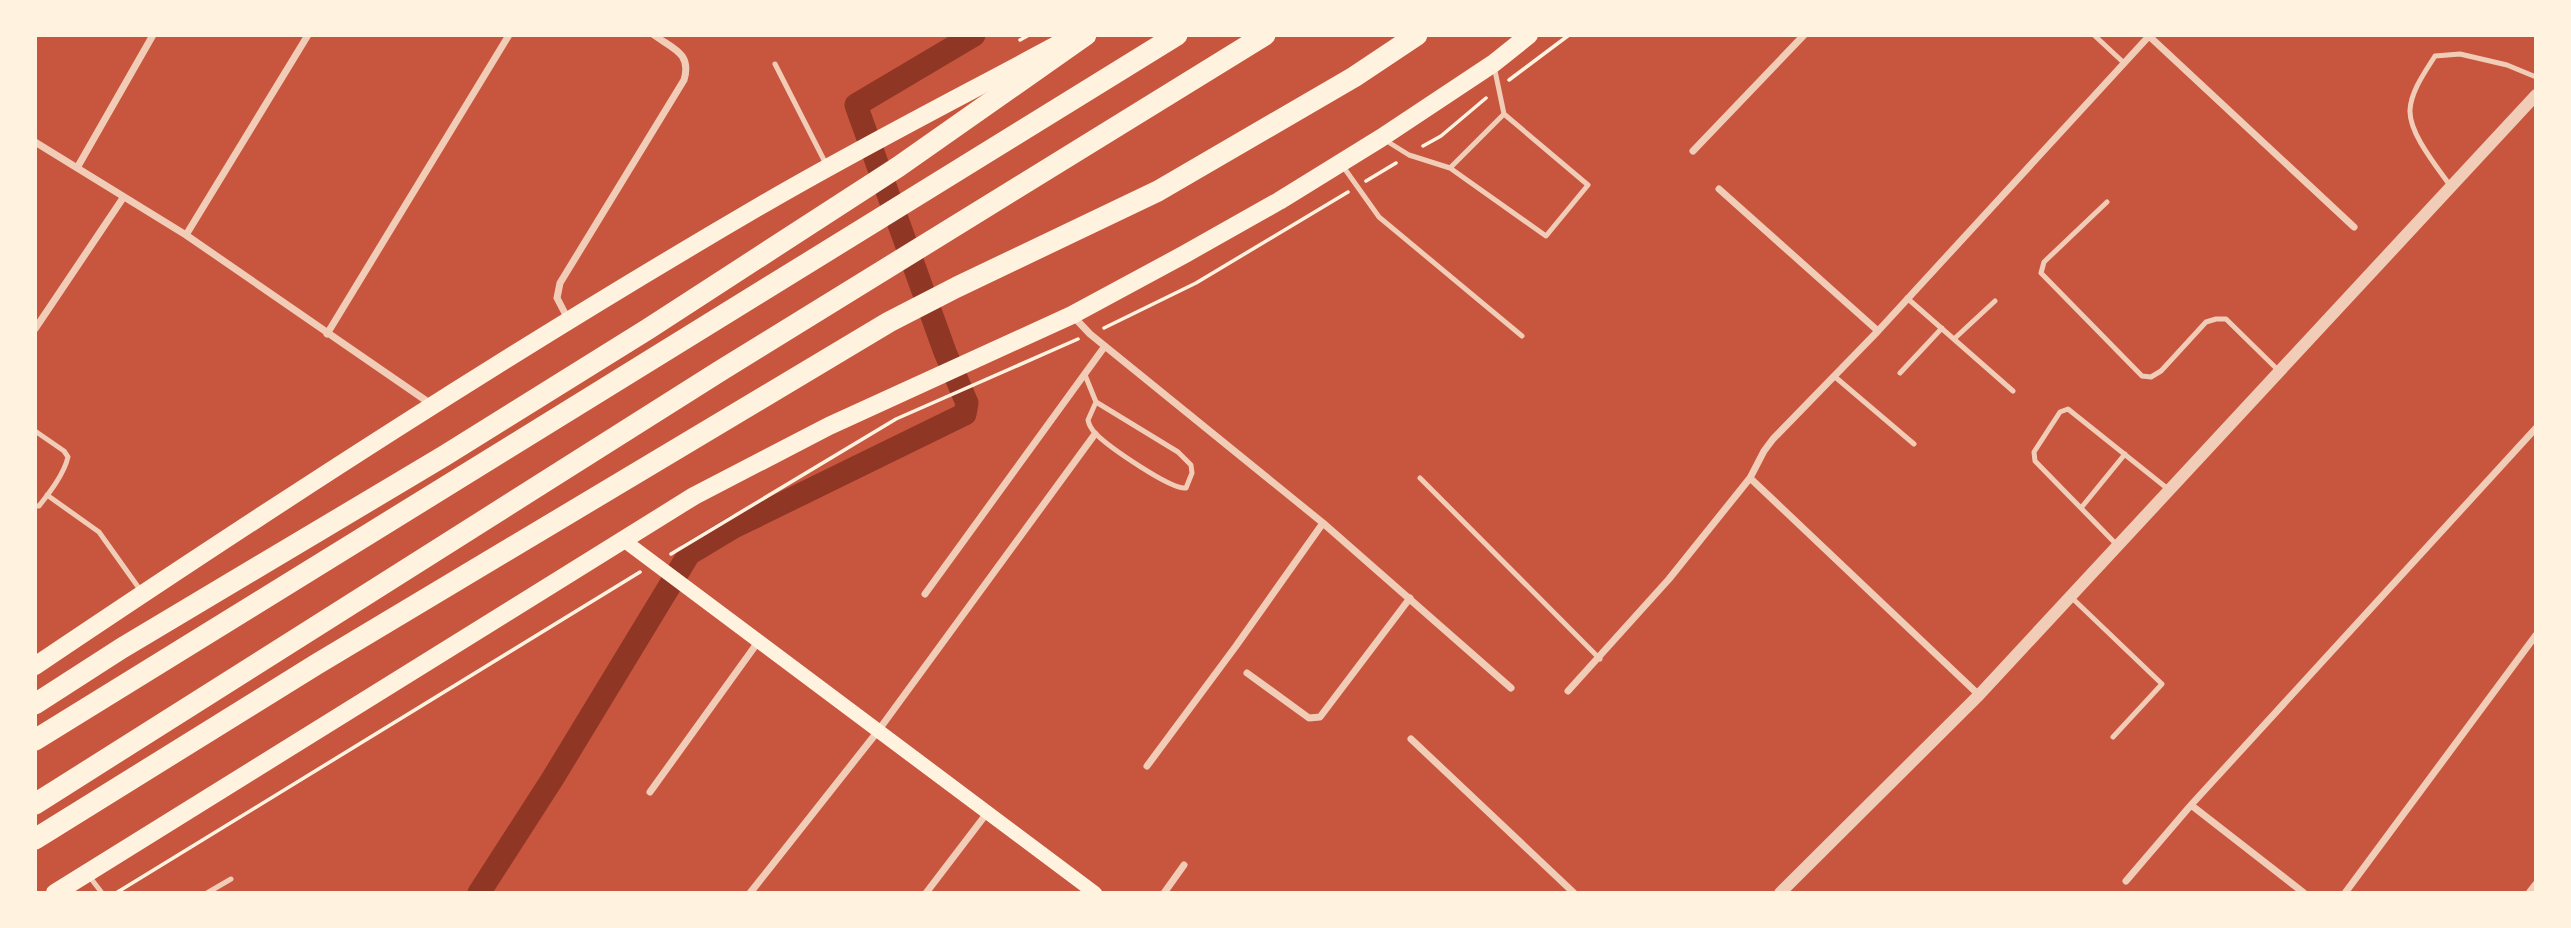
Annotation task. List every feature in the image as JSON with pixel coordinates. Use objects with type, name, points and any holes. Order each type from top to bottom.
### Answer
[{"type":"highway","points":[[35,704],[122,648],[444,456],[637,336],[898,167],[1086,35]]},
{"type":"highway","points":[[35,740],[1177,35]]},
{"type":"highway","points":[[35,804],[720,371],[1265,35]]},
{"type":"highway","points":[[35,839],[317,664],[889,322],[1158,191],[1354,77],[1417,35]]},
{"type":"main road","points":[[35,666],[431,404],[569,320],[828,168],[1075,35]]},
{"type":"main road","points":[[55,893],[622,539],[758,462],[829,426],[1072,315],[1197,248],[1381,138],[1494,63],[1530,35]]},
{"type":"main road","points":[[622,539],[1095,893]]},
{"type":"street","points":[[76,168],[153,35]]},
{"type":"street","points":[[186,235],[308,35]]},
{"type":"street","points":[[327,334],[509,35]]},
{"type":"street","points":[[569,320],[557,298],[560,283],[684,80],[687,63],[682,54],[654,35]]},
{"type":"street","points":[[1693,151],[1804,35]]},
{"type":"street","points":[[1568,691],[1600,659],[1669,579],[1751,478],[1773,439],[1878,331],[2149,36],[2354,227]]},
{"type":"street","points":[[1780,893],[1979,695],[2536,95]]},
{"type":"street","points":[[35,142],[186,235],[431,404]]},
{"type":"street","points":[[1719,189],[1878,331]]},
{"type":"street","points":[[35,329],[123,198]]},
{"type":"street","points":[[1072,315],[1105,346],[1323,523],[1511,688]]},
{"type":"street","points":[[925,594],[1105,346]]},
{"type":"street","points":[[2126,881],[2191,805],[2536,428]]},
{"type":"street","points":[[750,893],[878,731],[1095,434]]},
{"type":"street","points":[[1751,478],[1979,695]]},
{"type":"street","points":[[1147,766],[1323,523]]},
{"type":"street","points":[[1247,673],[1309,718],[1320,717],[1410,598]]},
{"type":"street","points":[[2345,893],[2536,635]]},
{"type":"street","points":[[650,792],[758,641]]},
{"type":"street","points":[[1411,738],[1574,893]]},
{"type":"street","points":[[2191,805],[2304,893]]},
{"type":"street","points":[[926,893],[987,812]]},
{"type":"street","points":[[1164,893],[1184,865]]},
{"type":"street","points":[[2529,893],[2536,884]]},
{"type":"lane","points":[[2094,35],[2124,63]]},
{"type":"lane","points":[[2451,187],[2423,147],[2413,127],[2410,110],[2420,79],[2435,56],[2460,54],[2507,65],[2536,77]]},
{"type":"lane","points":[[1381,138],[1409,155],[1450,168],[1546,236],[1588,185],[1504,114],[1494,63]]},
{"type":"lane","points":[[775,64],[828,168]]},
{"type":"lane","points":[[1450,168],[1504,114]]},
{"type":"lane","points":[[1340,162],[1379,217],[1522,335]]},
{"type":"lane","points":[[2106,202],[2044,262],[2041,273],[2142,376],[2151,377],[2161,371],[2206,322],[2216,319],[2226,320],[2279,371]]},
{"type":"lane","points":[[1908,298],[2013,391]]},
{"type":"lane","points":[[1954,340],[1995,301]]},
{"type":"lane","points":[[1900,373],[1942,328]]},
{"type":"lane","points":[[1085,375],[1096,402],[1178,453],[1191,465],[1190,481],[1186,488],[1179,489],[1165,483],[1095,434],[1088,420],[1096,402]]},
{"type":"lane","points":[[1834,376],[1914,443]]},
{"type":"lane","points":[[2117,545],[2034,458],[2034,452],[2060,412],[2068,410],[2169,490]]},
{"type":"lane","points":[[35,430],[64,451],[68,457],[66,465],[47,495],[39,506],[35,506]]},
{"type":"lane","points":[[2081,509],[2125,454]]},
{"type":"lane","points":[[1420,478],[1600,659]]},
{"type":"lane","points":[[47,495],[99,532],[143,593]]},
{"type":"lane","points":[[2070,596],[2162,684],[2113,737]]},
{"type":"lane","points":[[87,873],[102,893]]},
{"type":"lane","points":[[207,893],[230,878]]},
{"type":"path","points":[[116,893],[896,419],[968,388]]},
{"type":"waterway","points":[[479,893],[553,778],[689,554],[734,527],[965,414],[967,403],[945,352],[856,105],[974,35]]}]
